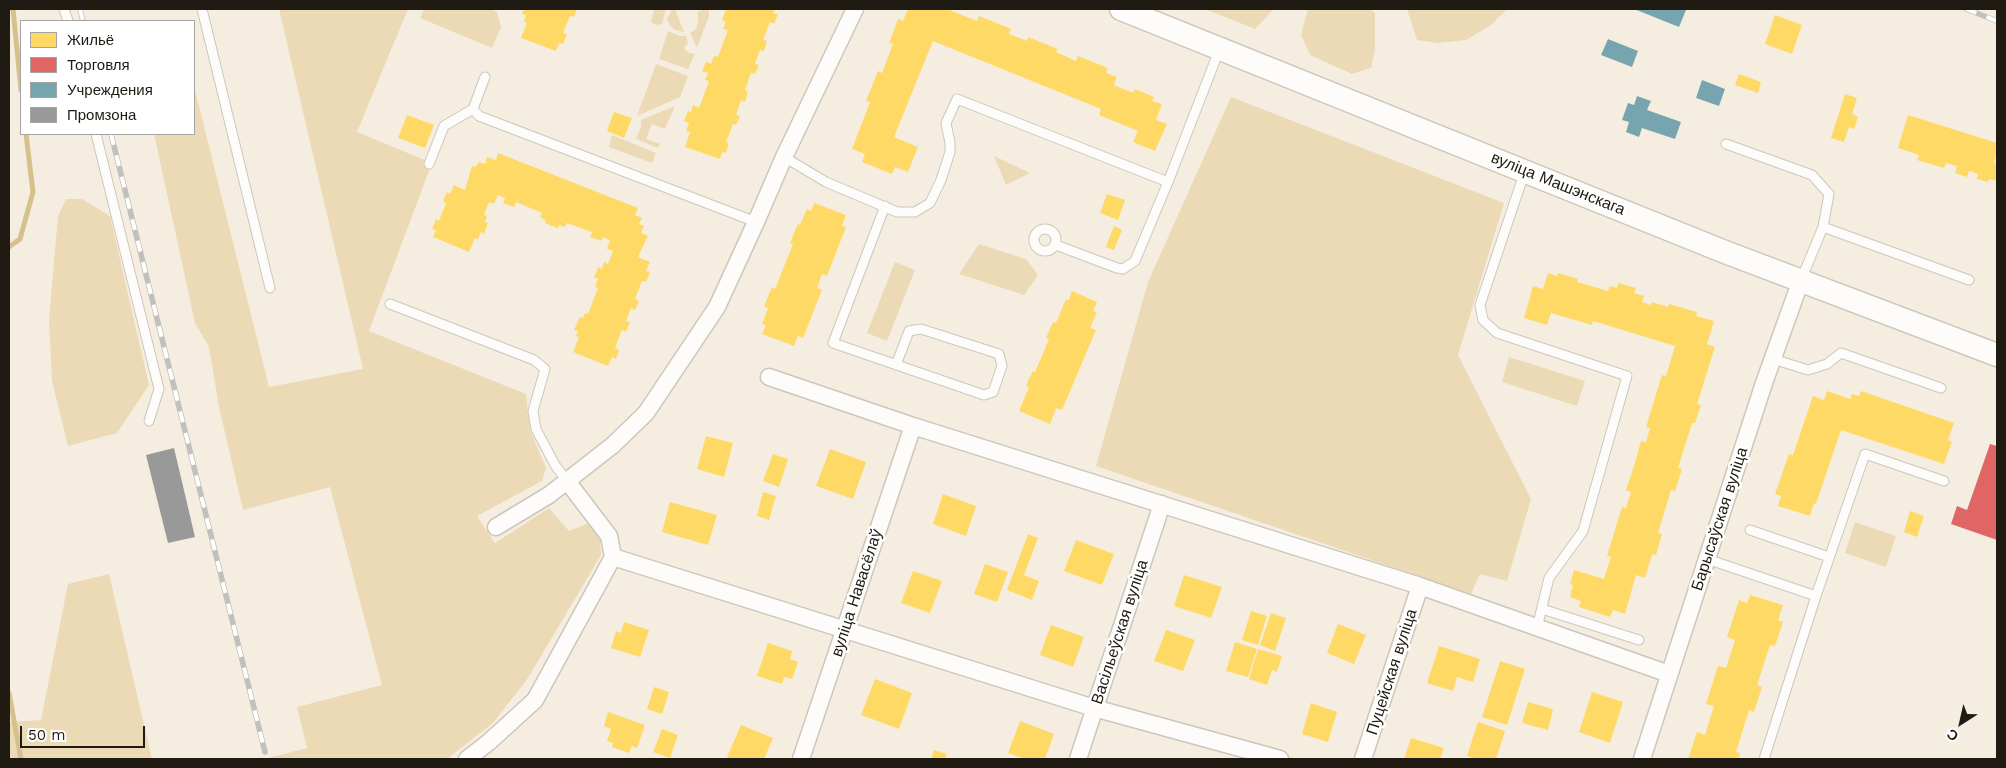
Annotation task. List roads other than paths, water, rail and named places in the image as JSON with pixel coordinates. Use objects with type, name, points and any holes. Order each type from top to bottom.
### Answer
[{"type":"main road","name":"вуліца Машэнскага","points":[[1121,9],[1725,252],[1997,354]]},
{"type":"street","points":[[496,527],[549,495],[613,445],[646,414],[717,306],[784,157],[855,9]]},
{"type":"street","name":"Барысаўская вуліца","points":[[1642,759],[1773,359],[1801,280]]},
{"type":"street","points":[[770,376],[913,426],[1420,586],[1669,674]]},
{"type":"street","name":"вуліца Навасёлаў","points":[[800,759],[913,426]]},
{"type":"street","points":[[467,759],[489,742],[535,700],[613,557],[610,536],[567,481]]},
{"type":"street","name":"Васільеўская вуліца","points":[[1078,759],[1162,504]]},
{"type":"street","points":[[613,557],[1094,708],[1280,759]]},
{"type":"street","name":"Пуцейская вуліца","points":[[1363,759],[1420,586]]},
{"type":"lane","points":[[202,9],[270,288]]},
{"type":"lane","points":[[1056,245],[1117,268],[1124,269],[1135,261],[1220,48]]},
{"type":"lane","points":[[429,164],[444,126],[473,109],[485,77]]},
{"type":"lane","points":[[784,157],[826,182],[897,212],[914,212],[930,203],[941,180],[950,152],[946,123],[958,99],[1168,182]]},
{"type":"lane","points":[[473,109],[479,116],[756,222]]},
{"type":"lane","points":[[96,135],[159,389],[149,421]]},
{"type":"lane","points":[[1726,144],[1812,175],[1829,194],[1823,227],[1801,280]]},
{"type":"lane","points":[[1525,171],[1480,305],[1483,320],[1497,333],[1627,376],[1583,531],[1549,578],[1537,628]]},
{"type":"lane","points":[[884,206],[833,343],[896,365],[984,395],[993,392],[1002,366],[999,354],[921,329],[909,331],[896,365]]},
{"type":"lane","points":[[1823,227],[1969,280]]},
{"type":"lane","points":[[390,304],[534,360],[545,369],[533,411],[536,429],[554,464],[567,481]]},
{"type":"lane","points":[[1773,359],[1808,370],[1826,364],[1841,354],[1941,388]]},
{"type":"lane","points":[[1764,759],[1816,596],[1865,454],[1944,481]]},
{"type":"lane","points":[[1750,530],[1829,557]]},
{"type":"lane","points":[[1707,559],[1816,596]]},
{"type":"lane","points":[[1542,609],[1639,640]]},
{"type":"waterway","points":[[13,9],[20,80]]},
{"type":"waterway","points":[[9,247],[20,239],[33,192],[26,135]]},
{"type":"waterway","points":[[9,693],[21,759]]},
{"type":"railway","points":[[80,9],[83,20]]},
{"type":"railway","points":[[1966,9],[1997,21]]},
{"type":"railway","points":[[111,135],[265,752]]}]
